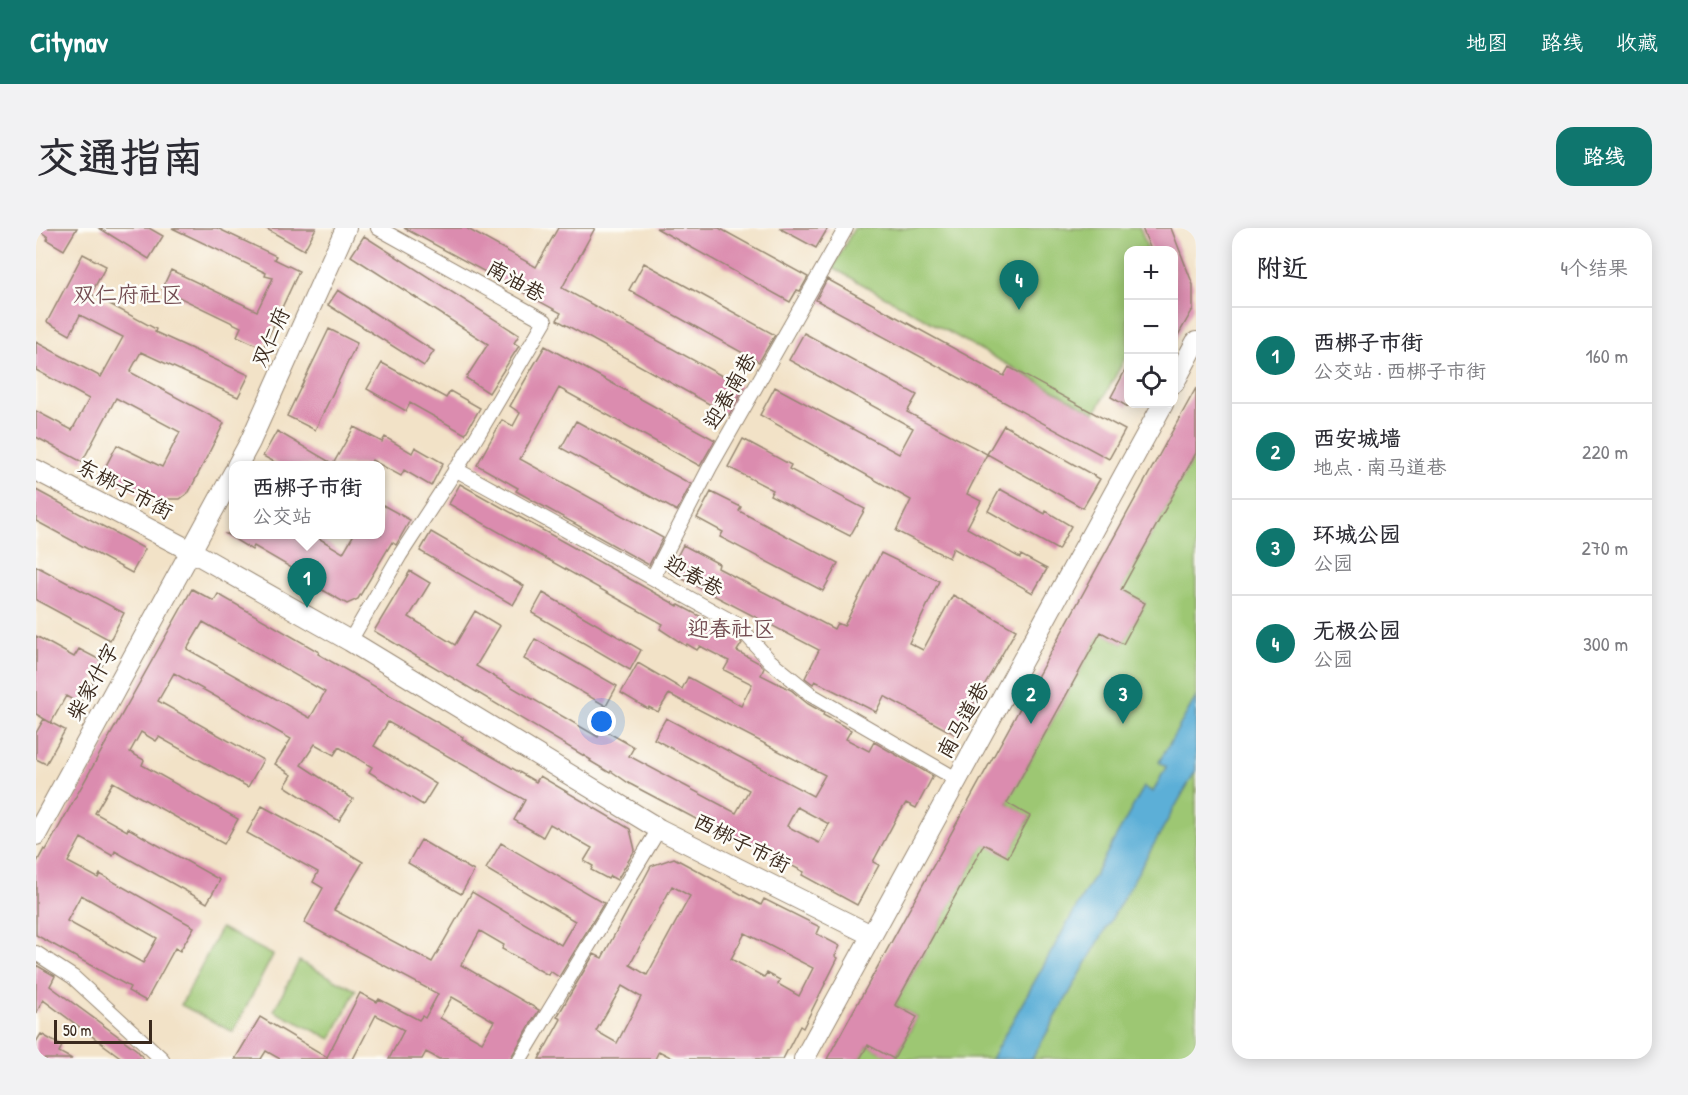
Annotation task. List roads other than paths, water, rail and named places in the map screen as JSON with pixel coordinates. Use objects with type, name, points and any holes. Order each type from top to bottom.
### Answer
[{"type":"street","name":"双仁府","points":[[239,461],[250,442],[346,228]]},
{"type":"street","name":"南油巷","points":[[378,228],[545,321],[470,448],[455,469]]},
{"type":"street","name":"迎春南巷","points":[[653,577],[710,467],[846,228]]},
{"type":"street","points":[[1178,374],[1196,342]]},
{"type":"street","name":"南马道巷","points":[[804,1059],[1160,408]]},
{"type":"street","name":"迎春巷","points":[[455,469],[738,625],[770,661],[813,696],[958,780]]},
{"type":"street","points":[[350,641],[400,555],[455,469]]},
{"type":"street","name":"东梆子市街","points":[[36,470],[191,551]]},
{"type":"street","points":[[191,551],[229,481]]},
{"type":"street","name":"西梆子市街","points":[[191,551],[350,641],[659,829],[872,935]]},
{"type":"street","name":"柴家什字","points":[[36,835],[191,551]]},
{"type":"street","points":[[520,1059],[659,829]]},
{"type":"street","points":[[36,953],[73,977],[162,1059]]},
{"type":"water","points":[[1196,697],[1196,770],[1032,1059],[991,1059],[1144,787],[1153,792],[1166,767],[1159,762]]},
{"type":"place","name":"无极公园","points":[[1019,310]]},
{"type":"place","name":"西梆子市街","points":[[307,608]]},
{"type":"place","name":"西安城墙","points":[[1031,724]]},
{"type":"place","name":"环城公园","points":[[1123,724]]},
{"type":"district","name":"双仁府社区","points":[[128,294]]},
{"type":"district","name":"迎春社区","points":[[731,628]]}]
